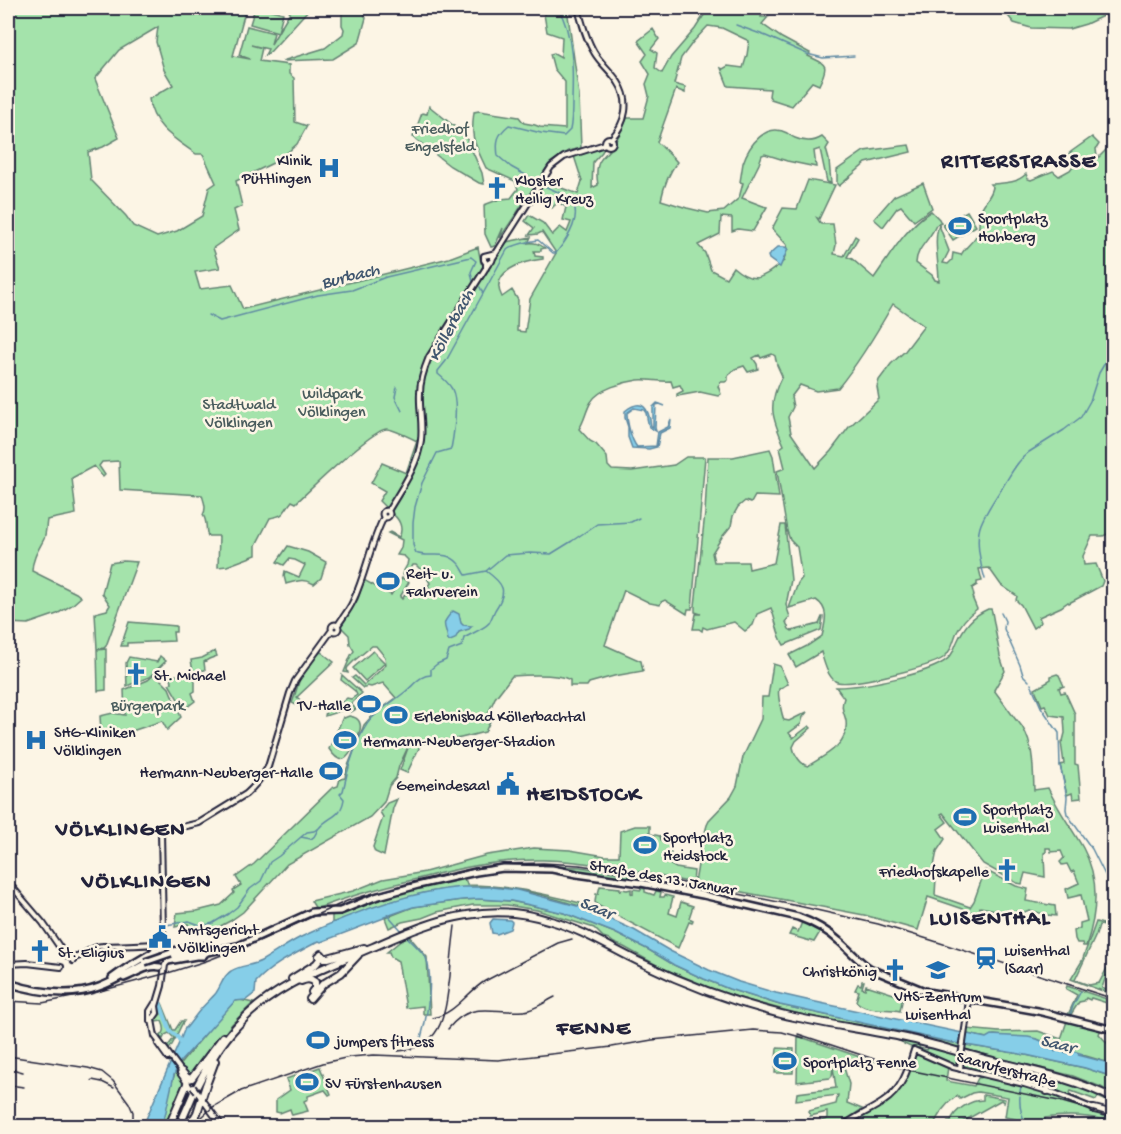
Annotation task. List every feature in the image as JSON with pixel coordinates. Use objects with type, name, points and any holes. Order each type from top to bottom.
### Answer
[{"type":"highway","points":[[288,984],[426,925],[453,917],[493,912],[516,913],[539,917],[577,929],[663,970],[721,993],[779,1011],[907,1036],[1019,1066]]},
{"type":"highway","points":[[577,929],[649,967],[756,1007],[818,1023],[907,1038],[1075,1079],[1098,1088],[1113,1098]]},
{"type":"highway","points":[[189,1106],[188,1114],[192,1116],[198,1103],[188,1079],[192,1078],[215,1046],[235,1026],[260,1004],[317,963],[320,955],[328,958],[368,948]]},
{"type":"highway","points":[[288,984],[308,979],[315,982],[315,988],[309,998],[368,948]]},
{"type":"highway","points":[[169,1126],[214,1063],[235,1026]]},
{"type":"highway","points":[[177,1126],[210,1063],[235,1026]]},
{"type":"highway","points":[[177,1126],[208,1061],[235,1026]]},
{"type":"highway","points":[[1030,1068],[1083,1085],[1113,1098]]},
{"type":"highway","points":[[1038,1071],[1049,1079],[1047,1091]]},
{"type":"highway","points":[[183,1126],[196,1116],[193,1090]]},
{"type":"highway","points":[[1094,1108],[1113,1112]]},
{"type":"main road","points":[[152,1024],[159,1013],[157,1002],[161,963],[170,956],[164,935],[161,832],[199,823],[246,794],[263,775],[268,767],[290,693],[326,640],[333,631],[338,630],[337,625],[357,593],[372,543],[384,517],[382,514],[385,510],[388,511],[412,470],[420,448],[422,434],[419,395],[429,357],[542,180],[555,164],[564,157],[605,144],[606,139],[611,139],[619,129],[625,111],[625,99],[618,81],[592,50],[578,8]]},
{"type":"main road","points":[[488,263],[484,261],[484,256],[492,257]]},
{"type":"main road","name":"Straße des 13. Januar","points":[[204,950],[240,944],[312,912],[344,910],[382,895],[426,883],[496,868],[545,868],[654,886],[798,917],[836,939],[864,965],[927,992],[1038,1011],[1113,1030]]},
{"type":"main road","points":[[9,883],[44,923],[63,952],[74,959],[101,946],[150,945],[168,950]]},
{"type":"main road","points":[[8,891],[9,883]]},
{"type":"main road","points":[[150,945],[155,946],[152,956],[161,963]]},
{"type":"main road","points":[[8,983],[27,990],[73,992],[94,987],[161,963],[203,956],[204,950],[162,949],[154,954],[161,963],[162,972],[154,1008]]},
{"type":"main road","points":[[109,981],[153,952],[168,950]]},
{"type":"main road","points":[[109,981],[168,950]]},
{"type":"main road","points":[[8,964],[28,963],[61,967]]},
{"type":"main road","points":[[8,983],[55,990],[94,987]]},
{"type":"main road","points":[[960,1069],[969,1000]]},
{"type":"main road","points":[[157,1002],[150,1010],[153,1014],[152,1024],[155,1036],[162,1048]]},
{"type":"main road","points":[[153,1014],[150,1024],[151,1033],[222,1126]]},
{"type":"main road","name":"Saaruferstraße","points":[[843,1126],[881,1104],[893,1094],[906,1074],[914,1050],[960,1069],[1010,1080],[1094,1108]]},
{"type":"main road","points":[[952,1066],[957,1065],[961,1058]]},
{"type":"green space","points":[[8,8],[246,8],[233,56],[250,59],[239,55],[247,26],[274,33],[271,44],[291,10],[287,8],[310,8],[270,52],[265,55],[268,49],[251,45],[262,48],[259,61],[289,65],[289,74],[294,78],[295,122],[307,126],[297,144],[279,160],[236,181],[242,206],[234,210],[239,230],[213,248],[220,268],[195,272],[200,289],[232,285],[243,309],[449,258],[478,247],[481,263],[489,268],[506,242],[531,237],[528,243],[545,248],[541,251],[534,251],[535,256],[543,257],[543,259],[510,269],[500,280],[499,288],[502,297],[512,290],[518,300],[517,331],[525,332],[530,299],[556,253],[542,232],[529,235],[534,228],[525,221],[529,215],[543,223],[552,235],[560,227],[567,232],[571,222],[563,220],[566,207],[558,202],[552,208],[536,194],[545,182],[578,194],[582,181],[574,156],[604,147],[593,162],[592,188],[598,185],[597,167],[615,142],[627,118],[643,118],[649,96],[646,84],[650,74],[642,61],[647,54],[638,41],[653,29],[659,39],[651,49],[657,53],[655,68],[662,73],[671,57],[706,12],[703,8],[763,10],[761,17],[768,17],[762,24],[810,53],[808,56],[822,64],[825,69],[819,85],[812,82],[792,106],[771,99],[770,89],[728,86],[721,68],[728,66],[743,68],[749,41],[722,28],[708,26],[681,58],[674,84],[685,87],[685,93],[676,89],[657,142],[677,162],[667,180],[661,200],[708,213],[724,211],[739,198],[743,183],[740,182],[743,163],[749,149],[765,133],[779,130],[805,141],[822,137],[829,144],[826,149],[831,183],[827,182],[820,149],[814,151],[816,167],[762,155],[742,198],[767,207],[753,231],[738,229],[732,231],[732,218],[721,217],[720,234],[698,245],[705,253],[711,270],[726,278],[733,267],[748,277],[760,277],[784,261],[787,245],[772,229],[783,208],[797,209],[808,180],[835,185],[819,219],[817,218],[821,224],[833,224],[836,245],[834,254],[844,256],[855,236],[858,238],[847,257],[874,278],[906,233],[931,211],[941,223],[936,225],[921,248],[916,263],[939,281],[936,245],[939,225],[949,251],[943,263],[948,264],[952,260],[953,253],[961,255],[976,236],[981,209],[993,187],[990,184],[1014,181],[1026,174],[1031,180],[1053,171],[1059,176],[1073,166],[1066,156],[1092,137],[1099,144],[1096,149],[1097,157],[1111,145],[1113,146],[1113,532],[1103,536],[1092,536],[1083,556],[1084,565],[1096,564],[1103,581],[1101,586],[1039,617],[1041,622],[1033,628],[1016,600],[1017,596],[1001,585],[989,568],[979,569],[982,581],[977,582],[977,585],[972,588],[974,596],[972,597],[977,609],[962,623],[950,650],[943,658],[906,671],[855,682],[835,681],[828,672],[821,652],[796,667],[789,655],[822,636],[825,612],[816,600],[789,608],[802,578],[797,547],[790,540],[787,531],[777,471],[785,468],[780,448],[784,445],[773,411],[774,395],[782,376],[775,356],[772,354],[761,358],[759,355],[753,358],[758,369],[748,372],[744,366],[735,369],[728,376],[728,380],[721,382],[718,386],[721,394],[718,396],[700,392],[677,396],[683,391],[680,385],[673,387],[671,381],[638,380],[612,387],[594,397],[579,429],[607,457],[608,466],[612,470],[632,471],[674,465],[686,457],[705,457],[692,609],[688,609],[687,614],[665,600],[660,605],[650,603],[624,590],[605,645],[641,661],[643,671],[614,676],[589,683],[587,686],[570,686],[570,680],[558,676],[512,676],[495,698],[487,716],[491,719],[485,732],[451,740],[431,740],[421,744],[407,773],[400,770],[409,745],[396,778],[389,786],[384,802],[370,817],[287,864],[243,912],[230,921],[215,929],[189,927],[188,924],[175,927],[177,913],[221,905],[234,893],[233,890],[241,885],[236,877],[254,864],[332,788],[338,786],[340,779],[345,778],[364,725],[396,698],[383,683],[363,688],[352,678],[355,676],[364,685],[386,665],[385,657],[376,646],[372,646],[355,660],[348,667],[348,673],[344,672],[354,651],[349,635],[340,625],[358,599],[364,580],[391,595],[402,578],[409,582],[400,597],[402,599],[410,588],[416,594],[431,594],[432,591],[428,586],[430,583],[416,565],[413,565],[406,577],[402,574],[408,560],[404,556],[397,555],[402,540],[388,533],[399,537],[400,524],[391,513],[386,515],[390,507],[386,508],[379,501],[385,491],[371,483],[382,463],[406,473],[417,441],[389,429],[380,431],[355,449],[296,503],[292,501],[284,513],[270,518],[256,545],[256,555],[218,567],[219,536],[208,536],[203,515],[205,507],[202,495],[120,490],[119,461],[102,462],[99,466],[105,475],[103,477],[94,466],[72,478],[76,514],[47,520],[44,539],[32,567],[32,571],[81,597],[57,614],[28,624],[8,623]],"holes":[[[158,27],[156,42],[164,70],[173,85],[149,99],[151,108],[166,131],[196,154],[203,154],[216,183],[209,188],[202,216],[177,231],[157,237],[133,226],[91,180],[88,152],[119,138],[95,79],[119,50]],[[893,304],[924,326],[879,380],[877,387],[879,399],[849,427],[815,468],[791,433],[788,417],[793,407],[791,397],[800,385],[816,391],[838,388],[867,347]]]},
{"type":"green space","points":[[255,8],[283,13],[278,32],[250,24]]},
{"type":"green space","points":[[342,8],[361,8],[366,18],[359,43],[333,59],[282,61],[325,48],[343,34]]},
{"type":"green space","points":[[543,8],[567,8],[579,95],[581,148],[568,151],[550,163],[500,238],[503,228],[495,246],[491,247],[485,234],[484,205],[511,198],[518,189],[515,181],[486,168],[474,141],[474,112],[519,117],[524,123],[565,129],[565,82],[554,69],[550,54],[554,53],[561,57],[562,37],[547,32]]},
{"type":"green space","points":[[982,8],[1114,9],[1086,24],[1069,29],[1031,28],[1014,23],[1004,11],[984,11]]},
{"type":"green space","name":"Friedhof Engelsfeld","points":[[429,106],[465,135],[482,173],[484,184],[450,166],[413,137],[422,113],[427,114]]},
{"type":"green space","points":[[909,145],[911,152],[866,163],[839,186],[837,184],[837,170],[864,151]]},
{"type":"green space","points":[[923,183],[932,208],[914,221],[901,206],[883,227],[874,219],[894,196]]},
{"type":"green space","name":"Sportplatz Hohberg","points":[[967,211],[976,226],[953,240],[943,225]]},
{"type":"green space","points":[[770,449],[779,497],[755,496],[751,503],[745,501],[738,507],[731,526],[712,553],[714,562],[748,562],[749,569],[774,563],[781,525],[785,525],[791,580],[786,605],[790,617],[786,622],[792,631],[819,624],[823,617],[821,630],[784,645],[771,608],[757,614],[753,625],[745,631],[734,622],[707,629],[703,627],[702,631],[693,629],[696,614],[701,614],[695,612],[695,606],[705,513],[708,457],[733,457]]},
{"type":"green space","points":[[288,546],[308,552],[326,562],[321,578],[314,584],[297,581],[286,584],[285,571],[299,577],[305,565],[289,559],[284,565],[277,562]]},
{"type":"green space","points":[[137,562],[106,646],[97,649],[95,613],[107,610],[110,605],[102,593],[110,563]]},
{"type":"green space","points":[[988,609],[992,612],[1005,671],[994,690],[1027,735],[1032,753],[1034,790],[1048,788],[1083,848],[1092,872],[1095,897],[1093,922],[1086,946],[1077,943],[1074,931],[1080,928],[1080,923],[1087,921],[1081,895],[1068,898],[1066,889],[1079,883],[1074,871],[1071,872],[1067,864],[1062,865],[1060,862],[1064,858],[1061,851],[1051,852],[1050,848],[1046,848],[1044,853],[1045,877],[1025,873],[1022,884],[1017,883],[983,864],[943,813],[941,814],[947,822],[938,829],[945,839],[937,851],[932,876],[936,878],[935,895],[970,907],[985,870],[1016,886],[1028,889],[1026,901],[1055,906],[1056,916],[1029,910],[1022,913],[980,907],[978,914],[928,897],[918,930],[864,915],[695,883],[707,825],[731,797],[737,786],[743,757],[761,719],[762,697],[768,697],[773,664],[780,666],[788,684],[779,689],[784,720],[789,721],[807,712],[801,724],[789,733],[793,738],[809,726],[811,728],[796,741],[793,747],[798,759],[808,766],[828,753],[844,737],[846,721],[842,707],[844,698],[836,687],[898,678],[943,662],[952,653],[969,622]]},
{"type":"green space","points":[[129,622],[176,626],[176,632],[173,632],[174,641],[127,643],[127,646],[121,646]]},
{"type":"green space","points":[[106,649],[106,690],[98,691],[97,650]]},
{"type":"green space","points":[[215,651],[217,656],[204,662],[205,670],[195,674],[195,691],[192,693],[195,701],[187,707],[179,701],[169,684],[172,683],[171,676],[193,672],[191,660],[202,658]]},
{"type":"green space","points":[[373,651],[385,663],[365,681],[353,668]]},
{"type":"green space","points":[[321,652],[334,662],[297,697],[300,700],[298,706],[292,703],[301,676]]},
{"type":"green space","points":[[160,656],[166,661],[149,677],[127,686],[126,663],[129,657],[157,662]]},
{"type":"green space","name":"Bürgerpark","points":[[158,671],[161,680],[169,688],[181,717],[167,730],[162,721],[132,731],[101,732],[100,716],[113,713],[125,715],[124,690],[148,680]]},
{"type":"green space","points":[[1057,674],[1064,686],[1059,688],[1061,693],[1065,692],[1075,714],[1075,764],[1078,765],[1081,798],[1073,799],[1072,793],[1067,795],[1060,765],[1064,764],[1061,742],[1065,733],[1064,717],[1050,715],[1045,705],[1042,706],[1035,689]]},
{"type":"green space","points":[[342,675],[362,693],[351,704],[356,709],[351,712],[343,710],[325,716],[327,706],[341,703],[357,695],[341,680]]},
{"type":"green space","name":"Hermann-Neuberger-Stadion","points":[[349,716],[359,720],[360,729],[350,754],[341,759],[333,755],[329,749],[343,717]]},
{"type":"green space","points":[[397,799],[393,808],[384,856],[375,852],[373,847],[383,817],[380,812],[387,803]]},
{"type":"green space","points":[[635,826],[650,826],[650,834],[660,836],[661,840],[668,840],[671,852],[669,864],[676,868],[694,871],[693,883],[600,865],[527,860],[448,871],[366,892],[316,909],[311,901],[353,891],[383,879],[425,872],[487,855],[534,848],[619,856],[620,831]]},
{"type":"green space","points":[[519,865],[580,867],[643,876],[642,882],[531,866],[459,874],[496,866]]},
{"type":"green space","points":[[462,877],[467,885],[524,890],[580,903],[583,907],[525,891],[467,888],[444,890],[401,899],[332,923],[332,915],[370,901],[408,889]]},
{"type":"green space","points":[[600,886],[620,888],[621,891],[631,889],[633,894],[633,889],[641,890],[642,888],[645,892],[654,895],[656,891],[661,892],[660,897],[665,895],[673,897],[669,913],[677,916],[681,902],[693,906],[689,918],[693,920],[692,923],[689,922],[678,948],[597,905],[596,894]]},
{"type":"green space","points":[[479,899],[511,901],[564,913],[615,933],[704,979],[780,1005],[954,1043],[1085,1068],[1113,1077],[1113,1094],[1073,1076],[913,1035],[807,1016],[743,999],[660,967],[603,937],[594,928],[537,910],[507,905],[473,905],[437,912],[389,928],[385,918],[413,907]]},
{"type":"green space","points":[[802,922],[820,932],[814,942],[789,935],[792,929],[798,932]]},
{"type":"green space","points":[[1096,922],[1113,927],[1099,925],[1075,980],[1089,985],[1099,983],[1113,957],[1113,970],[1110,977],[1106,976],[1102,988],[1113,995],[1071,979],[1082,961]]},
{"type":"green space","points":[[408,935],[427,957],[430,1014],[423,1014],[423,1006],[406,1008],[398,961],[387,952]]},
{"type":"green space","points":[[864,981],[862,988],[865,989],[866,985],[903,997],[900,1011],[865,1007],[856,1001],[859,991],[855,990]]},
{"type":"green space","points":[[1067,986],[1113,1001],[1113,1005],[1086,998],[1079,1002],[1070,1016],[1068,1015],[1077,995],[1066,989]]},
{"type":"green space","points":[[235,1001],[253,1003],[232,1024],[193,1074],[190,1076],[186,1074],[181,1080],[183,1083],[167,1126],[160,1126],[177,1068],[225,1010]]},
{"type":"green space","points":[[160,1002],[173,1030],[181,1021],[184,1021],[168,1050],[174,1038],[169,1033],[160,1039],[164,1026],[162,1021],[156,1022],[155,1020],[161,1014]]},
{"type":"green space","points":[[1067,1021],[1101,1029],[1099,1034],[1113,1047],[1113,1064],[1086,1056],[991,1037],[1036,1042],[1054,1049],[1055,1047],[1037,1039],[994,1035],[987,1038],[967,1034],[967,1029],[999,1032],[1038,1031],[1061,1039]]},
{"type":"green space","points":[[798,1036],[875,1062],[864,1064],[862,1069],[843,1064],[849,1084],[847,1103],[862,1109],[839,1126],[808,1126],[827,1119],[827,1112],[810,1116],[809,1111],[836,1104],[838,1095],[796,1100],[797,1093],[836,1088],[833,1067],[830,1078],[797,1082]]},
{"type":"green space","points":[[894,1038],[920,1043],[919,1048],[927,1050],[929,1046],[959,1055],[958,1061],[954,1064],[947,1063]]},
{"type":"green space","name":"Sportplatz Fenne","points":[[777,1048],[794,1049],[793,1073],[775,1073]]},
{"type":"green space","points":[[918,1055],[948,1067],[946,1081],[974,1086],[978,1078],[1003,1080],[1044,1091],[1113,1115],[1114,1122],[1088,1117],[1063,1116],[1045,1118],[1044,1126],[1014,1126],[1017,1125],[1015,1119],[1005,1117],[1008,1097],[978,1092],[960,1099],[957,1096],[953,1099],[933,1126],[861,1126],[860,1117],[874,1108],[877,1103],[892,1098],[904,1081],[915,1056]]},
{"type":"green space","points":[[964,1056],[1040,1074],[1048,1080],[1024,1073],[1021,1082],[967,1068],[963,1064]]},
{"type":"green space","points":[[320,1067],[331,1094],[329,1095],[325,1090],[308,1096],[308,1099],[304,1101],[308,1111],[292,1115],[290,1109],[280,1113],[276,1112],[276,1100],[290,1090],[286,1079]]},
{"type":"green space","points":[[1052,1078],[1113,1102],[1113,1109],[1100,1108],[1107,1108],[1109,1102],[1098,1097],[1096,1100],[1071,1091],[1069,1095],[1079,1098],[1078,1101],[1051,1090]]},
{"type":"green space","points":[[983,1095],[1005,1099],[1004,1103],[1001,1100],[962,1122],[963,1125],[946,1126],[959,1110],[973,1102],[983,1100]]},
{"type":"water","points":[[778,247],[788,249],[780,267],[768,256]]},
{"type":"water","points":[[657,403],[660,404],[656,405],[656,431],[649,427],[644,410],[634,408],[627,413],[635,444],[637,447],[656,446],[658,432],[668,427],[671,419],[670,428],[660,433],[657,447],[632,448],[628,437],[625,411],[641,405],[647,410],[653,427],[653,407]]},
{"type":"water","points":[[453,611],[459,614],[463,625],[472,626],[459,632],[455,639],[450,641],[445,623]]},
{"type":"water","points":[[462,887],[517,890],[581,907],[634,930],[709,970],[776,993],[986,1038],[991,1035],[1037,1039],[1055,1047],[1054,1050],[1068,1053],[1062,1050],[1064,1048],[1083,1054],[1078,1055],[1113,1064],[1113,1077],[1085,1068],[1026,1055],[954,1043],[780,1005],[704,979],[615,933],[564,913],[511,901],[479,899],[413,907],[319,941],[278,964],[256,982],[255,993],[246,1000],[235,1001],[181,1061],[174,1075],[165,1116],[160,1126],[143,1126],[185,1028],[216,993],[228,973],[257,963],[301,937],[359,912],[420,894]]},
{"type":"water","points":[[493,919],[510,920],[512,922],[510,929],[497,934],[492,933],[490,923]]},
{"type":"waterway","name":"Köllerbach","points":[[538,182],[511,167],[498,156],[497,142],[509,125],[564,136],[570,130],[572,116],[570,42],[558,8]]},
{"type":"waterway","points":[[736,25],[807,54],[823,58],[854,56]]},
{"type":"waterway","name":"Köllerbach","points":[[166,925],[189,921],[200,925],[213,923],[237,907],[250,889],[261,881],[270,862],[301,837],[311,839],[314,837],[319,828],[338,813],[343,805],[344,799],[340,794],[343,791],[354,752],[367,724],[417,681],[431,675],[431,669],[446,660],[449,651],[462,646],[464,638],[490,622],[503,593],[497,580],[486,571],[466,575],[459,564],[448,556],[416,553],[413,545],[413,523],[422,483],[437,453],[451,449],[455,419],[454,395],[451,387],[438,374],[438,371],[446,361],[507,250],[538,240],[556,253],[573,226],[575,218],[573,204],[562,194],[542,185]]},
{"type":"waterway","name":"Burbach","points":[[208,315],[220,321],[318,295],[352,290],[386,277],[471,257],[476,261],[471,272],[473,282]]},
{"type":"waterway","name":"Köllerbach","points":[[480,287],[483,294]]},
{"type":"waterway","points":[[1029,452],[1081,417],[1090,401],[1099,373],[1112,351]]},
{"type":"waterway","points":[[397,387],[395,397],[402,411]]},
{"type":"waterway","points":[[985,579],[978,544],[981,524],[1015,466],[1028,453]]},
{"type":"waterway","points":[[486,571],[505,555],[551,554],[597,524],[631,522],[639,518]]},
{"type":"waterway","points":[[1001,613],[1005,621],[1004,629],[1023,675],[1029,681]]},
{"type":"waterway","points":[[1031,684],[1041,707],[1059,733],[1060,765],[1067,797],[1067,814],[1092,849],[1105,875]]},
{"type":"waterway","name":"Köllerbach","points":[[301,837],[317,829]]},
{"type":"waterway","points":[[387,914],[402,931]]},
{"type":"waterway","points":[[407,937],[424,955],[428,966],[429,998],[421,1038]]},
{"type":"waterway","points":[[1070,1015],[1081,991]]},
{"type":"waterway","name":"Köllerbach","points":[[160,1003],[170,1031],[181,1043]]},
{"type":"waterway","name":"Saar","points":[[1055,1052],[1055,1047],[1062,1042]]},
{"type":"waterway","points":[[1020,1092],[1021,1086]]},
{"type":"waterway","points":[[1020,1096],[1021,1112],[1027,1126]]},
{"type":"railway","points":[[8,1001],[42,1003],[93,993],[206,961],[261,940],[347,901],[370,894],[473,869],[505,864],[543,863],[629,872],[878,924],[1114,999]]},
{"type":"railway","points":[[398,1051],[425,1043],[439,1026],[446,1002],[455,926]]},
{"type":"railway","points":[[433,1018],[448,1012],[485,981],[558,943],[572,939]]},
{"type":"railway","points":[[448,1029],[457,1020],[474,1011],[524,1011],[555,997]]},
{"type":"railway","points":[[192,1126],[213,1107],[241,1091],[323,1063],[350,1057],[374,1055],[498,1060],[652,1040],[753,1030],[782,1032],[804,1038]]},
{"type":"railway","points":[[798,1034],[904,1069],[1059,1101],[1114,1117]]},
{"type":"railway","points":[[8,1056],[102,1072],[113,1081],[129,1103],[133,1112],[133,1126]]},
{"type":"railway","points":[[8,1068],[23,1072]]},
{"type":"railway","points":[[92,1080],[114,1088]]},
{"type":"railway","points":[[8,1085],[24,1087]]},
{"type":"place","name":"Klinik Püttlingen","points":[[329,168]]},
{"type":"place","name":"Kloster Heilig Kreuz","points":[[497,188]]},
{"type":"place","name":"Sportplatz Hohberg","points":[[960,226]]},
{"type":"place","name":"Reit- u. Fahrverein","points":[[388,581]]},
{"type":"place","name":"St. Michael","points":[[136,674]]},
{"type":"place","name":"TV-Halle","points":[[369,704]]},
{"type":"place","name":"Erlebnisbad Köllerbachtal","points":[[396,715]]},
{"type":"place","name":"SHG-Kliniken Völklingen","points":[[36,740]]},
{"type":"place","name":"Hermann-Neuberger-Stadion","points":[[345,740]]},
{"type":"place","name":"Hermann-Neuberger-Halle","points":[[331,771]]},
{"type":"place","name":"Gemeindesaal","points":[[508,784]]},
{"type":"place","name":"Sportplatz Luisenthal","points":[[965,817]]},
{"type":"place","name":"Sportplatz Heidstock","points":[[645,845]]},
{"type":"place","name":"Friedhofskapelle","points":[[1007,870]]},
{"type":"place","name":"Amtsgericht Völklingen","points":[[160,937]]},
{"type":"place","name":"St. Eligius","points":[[40,951]]},
{"type":"place","name":"Luisenthal (Saar)","points":[[986,958]]},
{"type":"place","name":"Christkönig","points":[[895,970]]},
{"type":"place","name":"VHS-Zentrum Luisenthal","points":[[938,970]]},
{"type":"place","name":"jumpers fitness","points":[[318,1040]]},
{"type":"place","name":"Sportplatz Fenne","points":[[785,1061]]},
{"type":"place","name":"SV Fürstenhausen","points":[[307,1082]]},
{"type":"district","name":"RITTERSTRASSE","points":[[1019,159]]},
{"type":"district","name":"HEIDSTOCK","points":[[584,792]]},
{"type":"district","name":"VÖLKLINGEN","points":[[121,827]]},
{"type":"district","name":"VÖLKLINGEN","points":[[147,879]]},
{"type":"district","name":"LUISENTHAL","points":[[990,916]]},
{"type":"district","name":"FENNE","points":[[594,1026]]},
{"type":"park label","name":"Wildpark Völklingen","points":[[332,401]]},
{"type":"park label","name":"Stadtwald Völklingen","points":[[239,412]]}]
